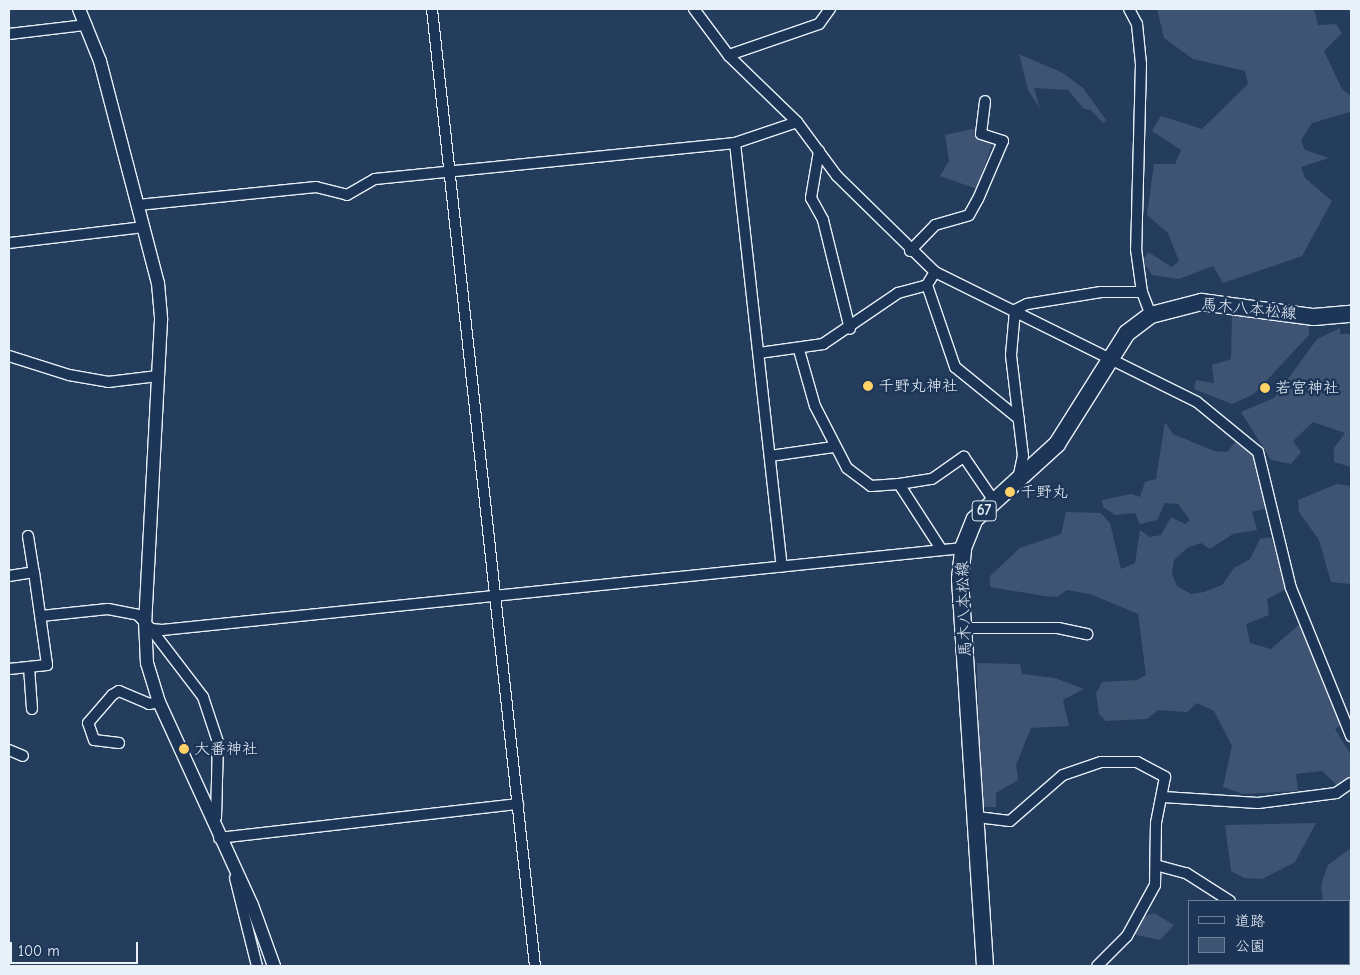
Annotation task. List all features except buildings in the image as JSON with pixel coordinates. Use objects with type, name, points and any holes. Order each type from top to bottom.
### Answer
[{"type":"main road","name":"馬木八本松線","points":[[985,966],[964,628],[962,548],[975,519],[1057,444],[1127,333],[1151,315],[1201,302],[1314,317],[1351,314]]},
{"type":"street","points":[[79,9],[86,25],[138,205],[158,283],[158,376],[147,663],[158,702],[219,838],[236,870],[274,966]]},
{"type":"street","points":[[432,9],[535,966]]},
{"type":"street","points":[[694,9],[728,55],[797,122],[837,176],[871,205],[910,251],[935,272],[1015,310],[1197,402],[1258,452],[1291,588],[1350,731]]},
{"type":"street","points":[[728,55],[819,24],[830,9]]},
{"type":"street","points":[[1129,9],[1137,24],[1141,64],[1136,249],[1142,292],[1151,315]]},
{"type":"street","points":[[9,34],[86,25]]},
{"type":"street","points":[[910,251],[935,225],[969,214],[978,198],[1003,141],[981,134],[985,101]]},
{"type":"street","points":[[138,205],[316,187],[347,195],[375,179],[735,143],[797,122]]},
{"type":"street","points":[[735,143],[782,566]]},
{"type":"street","points":[[819,151],[811,198],[823,220],[850,329]]},
{"type":"street","points":[[9,243],[144,227]]},
{"type":"street","points":[[759,353],[798,350],[823,344],[850,329],[898,294],[927,286],[935,272]]},
{"type":"street","points":[[927,286],[955,367],[1019,419]]},
{"type":"street","points":[[1015,310],[1027,304],[1100,292],[1142,292]]},
{"type":"street","points":[[1015,310],[1011,355],[1023,456],[1018,480]]},
{"type":"street","points":[[798,350],[833,447],[847,468],[872,486],[899,484],[932,479],[964,457],[994,502]]},
{"type":"street","points":[[9,356],[69,375],[108,382],[158,376]]},
{"type":"street","points":[[770,456],[833,447]]},
{"type":"street","points":[[899,484],[941,549]]},
{"type":"street","points":[[9,669],[47,665],[28,536]]},
{"type":"street","points":[[148,627],[962,548]]},
{"type":"street","points":[[9,576],[34,572]]},
{"type":"street","points":[[41,616],[108,609],[148,627],[203,697],[218,742],[216,816],[212,820]]},
{"type":"street","points":[[964,628],[1058,628],[1087,634]]},
{"type":"street","points":[[29,667],[32,709]]},
{"type":"street","points":[[118,742],[94,740],[88,723],[112,694],[119,691],[149,704],[158,702]]},
{"type":"street","points":[[9,750],[23,756]]},
{"type":"street","points":[[977,818],[1010,821],[1063,774],[1118,760],[1160,772],[1164,776],[1163,798],[1156,822],[1159,866],[1149,899],[1127,936],[1097,966]]},
{"type":"street","points":[[1163,798],[1258,803],[1336,793],[1351,783]]},
{"type":"street","points":[[219,838],[518,804]]},
{"type":"street","points":[[1159,866],[1186,873],[1228,900]]},
{"type":"street","points":[[236,870],[257,966]]},
{"type":"green space","points":[[1157,9],[1314,9],[1318,25],[1336,24],[1342,33],[1324,51],[1342,89],[1351,96],[1350,112],[1312,123],[1301,140],[1305,150],[1329,158],[1301,167],[1305,178],[1332,201],[1302,256],[1223,283],[1213,266],[1179,279],[1152,275],[1143,261],[1148,252],[1172,267],[1179,261],[1168,233],[1147,215],[1154,164],[1175,164],[1181,150],[1152,131],[1161,116],[1202,129],[1248,84],[1245,71],[1193,59],[1164,38]]},
{"type":"green space","points":[[1019,54],[1063,73],[1083,88],[1106,120],[1103,123],[1091,110],[1084,109],[1068,90],[1034,88],[1040,109],[1028,90]]},
{"type":"green space","points":[[972,129],[993,141],[977,189],[940,176],[949,161],[945,135]]},
{"type":"green space","points":[[1232,313],[1309,322],[1309,335],[1254,394],[1232,404],[1194,389],[1196,380],[1214,383],[1212,365],[1231,359]]},
{"type":"green space","points":[[1340,328],[1340,334],[1351,334],[1351,467],[1334,462],[1334,448],[1345,433],[1313,422],[1293,441],[1301,452],[1291,464],[1271,460],[1241,412],[1274,398],[1317,339]]},
{"type":"green space","points":[[1165,422],[1173,434],[1214,451],[1227,452],[1237,440],[1254,453],[1261,468],[1266,508],[1252,512],[1257,530],[1233,534],[1210,549],[1201,543],[1187,548],[1174,560],[1172,574],[1177,586],[1191,594],[1204,592],[1222,585],[1234,568],[1250,559],[1260,539],[1271,537],[1286,589],[1267,599],[1269,615],[1246,624],[1250,643],[1271,649],[1301,623],[1342,724],[1335,729],[1351,755],[1351,779],[1338,786],[1322,771],[1296,774],[1298,791],[1243,794],[1223,787],[1232,746],[1214,711],[1197,703],[1187,712],[1158,710],[1147,719],[1106,721],[1099,714],[1096,693],[1102,682],[1137,680],[1146,675],[1138,614],[1090,594],[1067,590],[1057,597],[990,587],[990,576],[1020,548],[1061,534],[1066,512],[1101,513],[1110,523],[1121,569],[1135,563],[1140,530],[1150,537],[1161,535],[1171,517],[1185,524],[1190,520],[1178,504],[1165,503],[1157,520],[1140,524],[1135,513],[1115,515],[1103,507],[1102,500],[1131,494],[1140,497],[1145,482],[1156,479]]},
{"type":"green space","points":[[1337,484],[1351,486],[1351,584],[1331,582],[1319,540],[1299,512],[1298,500]]},
{"type":"green space","points":[[977,663],[1020,664],[1022,674],[1055,678],[1084,689],[1063,700],[1069,726],[1031,728],[1016,765],[1018,780],[996,793],[996,807],[981,807]]},
{"type":"green space","points":[[1316,823],[1295,862],[1262,879],[1244,878],[1231,871],[1225,825]]},
{"type":"green space","points":[[1351,848],[1350,919],[1350,900],[1323,900],[1321,885],[1328,865]]},
{"type":"green space","points":[[1154,913],[1174,925],[1160,940],[1132,934],[1142,917]]},
{"type":"place","name":"千野丸神社","points":[[868,386]]},
{"type":"place","name":"若宮神社","points":[[1265,388]]},
{"type":"place","name":"千野丸","points":[[1010,492]]},
{"type":"place","name":"大番神社","points":[[184,749]]}]
